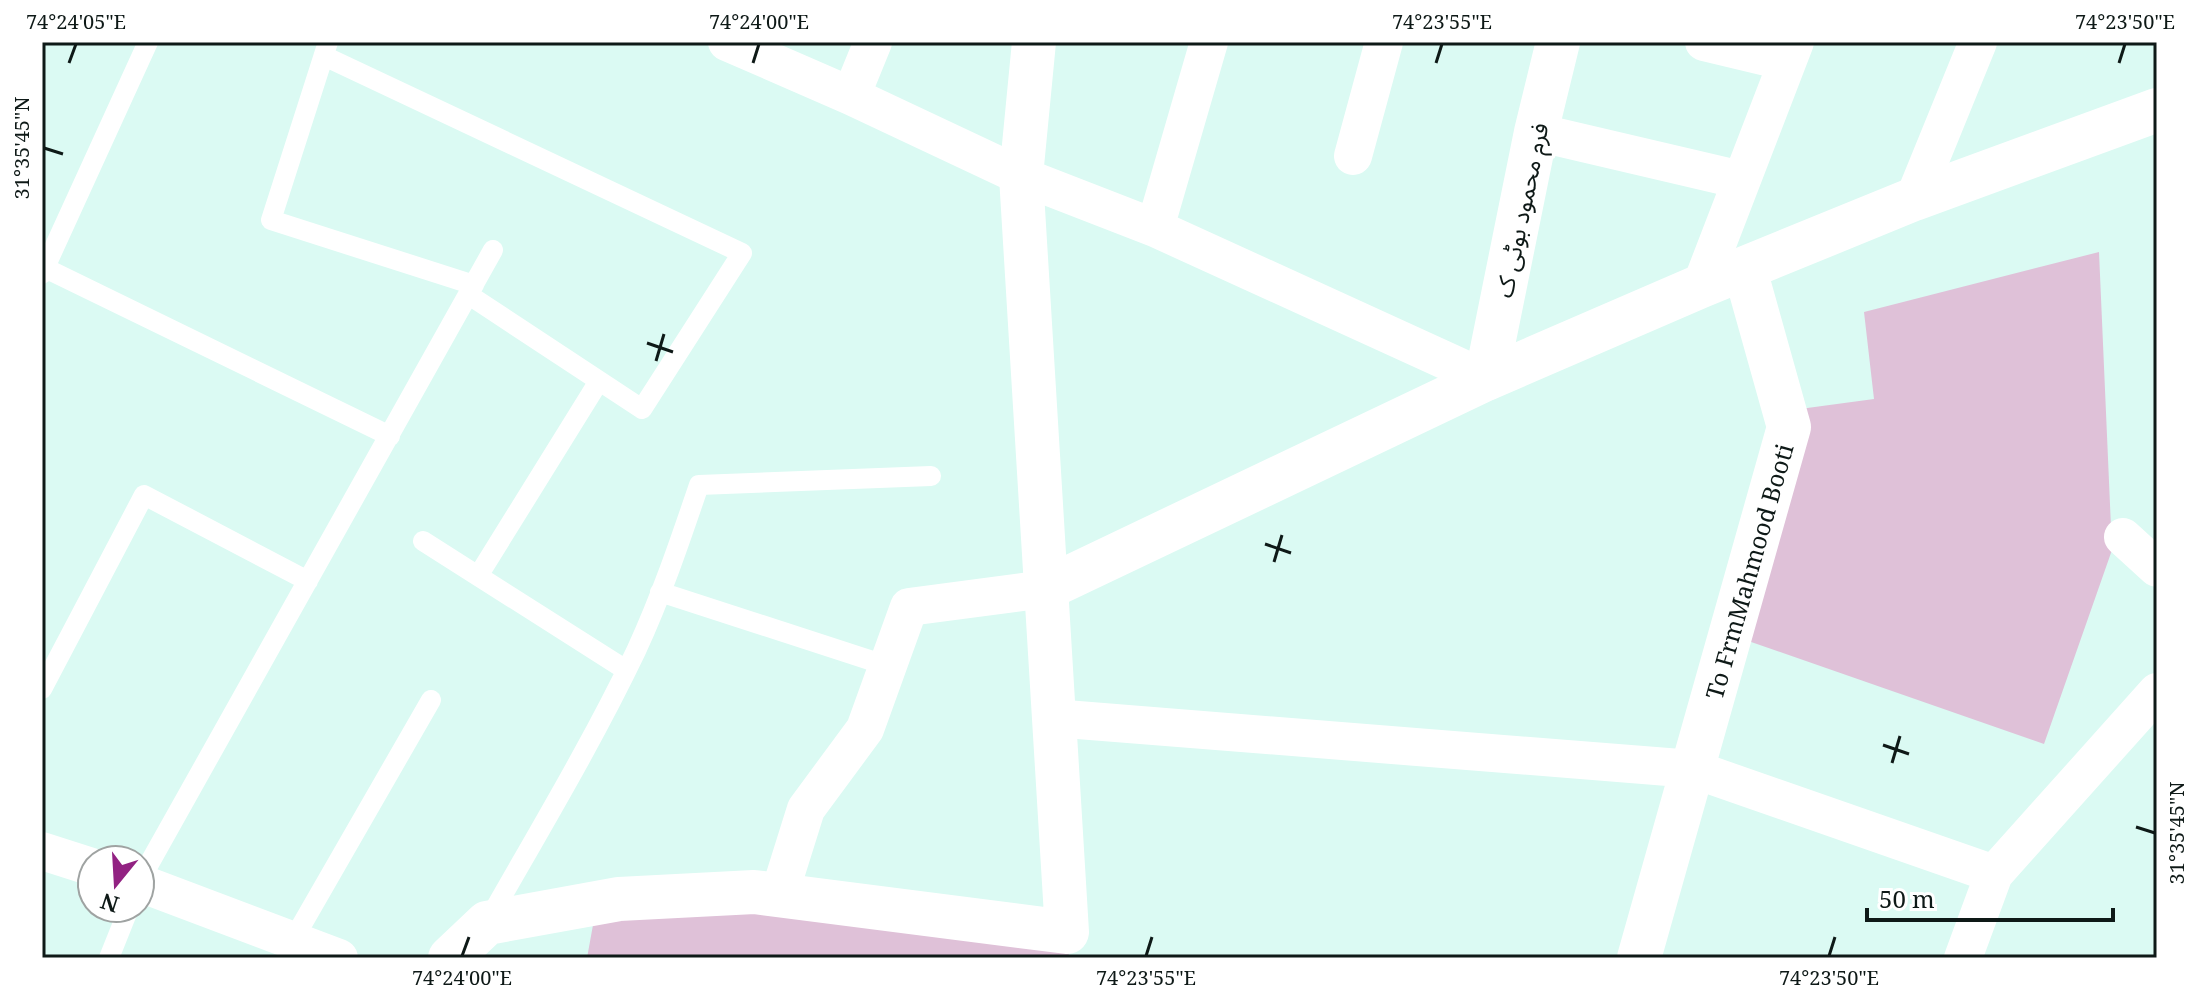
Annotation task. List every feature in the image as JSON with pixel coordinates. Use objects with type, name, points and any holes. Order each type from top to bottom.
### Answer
[{"type":"street","points":[[727,42],[1021,176],[1155,228],[1486,379]]},
{"type":"street","points":[[851,96],[873,42]]},
{"type":"street","points":[[450,958],[487,923],[619,899],[754,892],[1068,945],[1021,176],[1034,42]]},
{"type":"street","points":[[1155,228],[1209,42]]},
{"type":"street","points":[[1353,156],[1384,42]]},
{"type":"street","name":"فرم محمود بوٹی ک","points":[[1486,379],[1536,132],[1558,42]]},
{"type":"street","points":[[1701,286],[1791,52],[1704,42]]},
{"type":"street","points":[[1914,199],[1978,42]]},
{"type":"street","points":[[779,895],[806,809],[865,729],[909,607],[1045,589],[1486,379],[1701,286],[1914,199],[2157,110]]},
{"type":"street","points":[[1536,132],[1741,180]]},
{"type":"street","name":"To FrmMahmood Booti","points":[[1639,958],[1789,427],[1745,270]]},
{"type":"street","points":[[2123,537],[2157,568]]},
{"type":"street","points":[[1963,958],[1994,874],[2157,692]]},
{"type":"street","points":[[1053,718],[1693,769],[1994,874]]},
{"type":"street","points":[[42,851],[76,862]]},
{"type":"street","points":[[156,887],[339,958]]},
{"type":"lane","points":[[148,42],[44,271],[390,436]]},
{"type":"lane","points":[[326,49],[742,253],[642,409],[471,290],[271,220],[326,49]]},
{"type":"lane","points":[[156,852],[493,250]]},
{"type":"lane","points":[[478,576],[599,381]]},
{"type":"lane","points":[[487,923],[626,670],[676,555],[699,485],[931,476]]},
{"type":"lane","points":[[42,689],[144,495],[308,581]]},
{"type":"lane","points":[[423,541],[626,670]]},
{"type":"lane","points":[[660,592],[888,666]]},
{"type":"lane","points":[[293,940],[431,700]]},
{"type":"lane","points":[[109,958],[123,924]]},
{"type":"shaded area","points":[[2099,252],[2112,550],[2044,744],[1731,635],[1785,411],[1874,399],[1864,312]]},
{"type":"shaded area","points":[[597,903],[1067,932],[1069,958],[587,958]]}]
